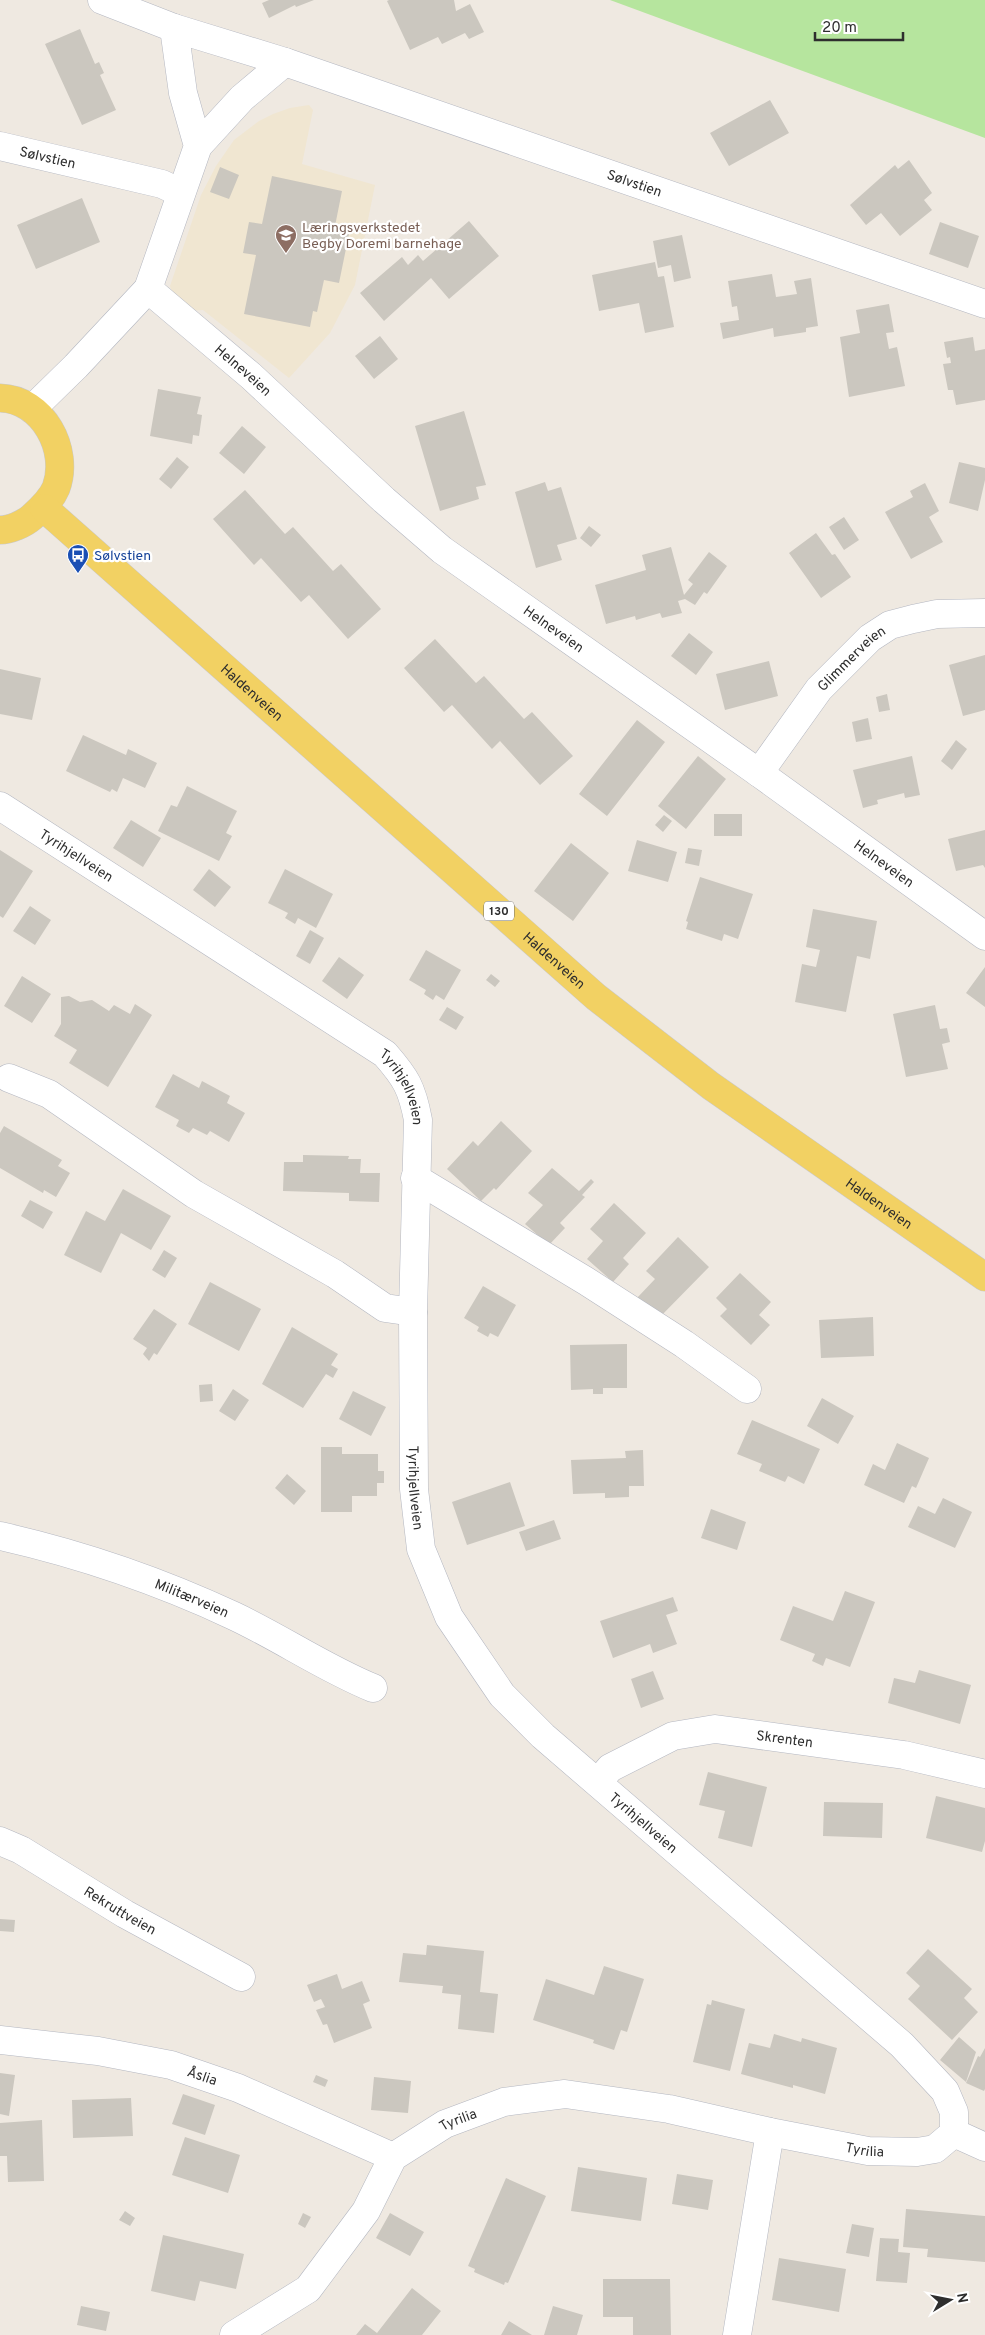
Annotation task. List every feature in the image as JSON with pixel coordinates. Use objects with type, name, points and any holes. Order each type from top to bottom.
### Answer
[{"type":"main road","points":[[0,398],[7,398],[32,409],[48,424],[58,444],[60,467],[56,488],[44,508],[26,522],[0,530]]},
{"type":"main road","name":"Haldenveien","points":[[44,508],[596,997],[711,1086],[985,1277]]},
{"type":"street","name":"Sølvstien","points":[[102,0],[174,28],[285,62],[985,304]]},
{"type":"street","points":[[174,28],[183,93],[198,146]]},
{"type":"street","points":[[32,409],[76,366],[148,289],[198,146],[242,98],[285,62]]},
{"type":"street","name":"Sølvstien","points":[[0,146],[162,184],[181,193]]},
{"type":"street","name":"Helneveien","points":[[148,289],[251,376],[384,500],[442,550],[759,772],[985,936]]},
{"type":"street","name":"Glimmerveien","points":[[759,772],[819,689],[870,638],[890,625],[913,619],[937,614],[985,613]]},
{"type":"street","name":"Tyrihjellveien","points":[[0,806],[385,1054],[404,1075],[413,1097],[418,1120],[413,1312],[414,1489],[422,1550],[449,1617],[502,1694],[543,1736],[902,2045],[945,2091],[954,2112],[954,2132]]},
{"type":"street","points":[[10,1078],[49,1094],[194,1194],[335,1274],[385,1308],[413,1312]]},
{"type":"street","points":[[416,1178],[684,1344],[747,1389]]},
{"type":"street","name":"Militærveien","points":[[0,1536],[135,1574],[235,1616],[343,1676],[373,1688]]},
{"type":"street","name":"Skrenten","points":[[598,1782],[610,1768],[673,1736],[715,1729],[904,1755],[985,1774]]},
{"type":"street","name":"Rekruttveien","points":[[0,1841],[21,1850],[126,1914],[241,1977]]},
{"type":"street","name":"Åslia","points":[[0,2040],[98,2051],[171,2065],[238,2088],[393,2157]]},
{"type":"street","name":"Tyrilia","points":[[393,2157],[445,2124],[504,2102],[565,2094],[668,2108],[770,2132],[868,2151],[917,2152],[935,2149],[954,2132]]},
{"type":"street","points":[[737,2335],[770,2132]]},
{"type":"street","points":[[954,2132],[985,2147]]},
{"type":"street","points":[[234,2335],[308,2289],[366,2211],[393,2157]]},
{"type":"shaded area","points":[[309,105],[313,110],[302,164],[375,185],[355,285],[330,333],[289,378],[203,310],[183,311],[175,301],[170,286],[201,195],[216,166],[234,140],[259,121],[273,114],[290,108]]},
{"type":"green space","points":[[610,0],[985,0],[985,138]]},
{"type":"building","points":[[269,0],[314,0],[296,7],[295,5],[269,18],[262,3]]},
{"type":"building","points":[[454,0],[456,11],[470,4],[484,32],[469,39],[465,33],[442,44],[438,37],[410,50],[387,1]]},
{"type":"building","points":[[80,29],[95,64],[99,62],[104,73],[100,75],[116,110],[82,125],[45,44]]},
{"type":"building","points":[[770,100],[789,133],[729,166],[710,133]]},
{"type":"building","points":[[909,160],[932,193],[924,200],[932,210],[900,236],[881,213],[866,225],[850,205],[895,165],[898,169]]},
{"type":"building","points":[[220,167],[239,175],[229,199],[210,192]]},
{"type":"building","points":[[272,176],[342,191],[334,231],[349,234],[339,283],[324,280],[317,312],[313,311],[310,327],[244,314],[256,255],[243,253],[249,222],[262,224]]},
{"type":"building","points":[[82,198],[100,242],[36,269],[17,225]]},
{"type":"building","points":[[469,221],[499,256],[449,299],[431,278],[384,321],[360,293],[402,257],[408,265],[418,255],[423,261]]},
{"type":"building","points":[[940,222],[979,236],[968,268],[929,254]]},
{"type":"building","points":[[682,235],[691,278],[674,282],[671,265],[658,268],[653,241]]},
{"type":"building","points":[[655,262],[658,277],[664,276],[674,327],[645,333],[639,303],[599,311],[592,275]]},
{"type":"building","points":[[772,274],[776,297],[797,294],[794,281],[811,278],[818,326],[806,328],[806,332],[774,337],[773,328],[723,339],[720,323],[739,320],[737,306],[732,307],[728,281]]},
{"type":"building","points":[[889,304],[894,332],[886,333],[889,349],[897,347],[905,386],[849,397],[840,337],[860,333],[856,310]]},
{"type":"building","points":[[380,336],[398,359],[374,379],[355,356]]},
{"type":"building","points":[[973,337],[975,351],[985,349],[985,400],[956,405],[953,390],[948,390],[943,364],[951,363],[950,357],[947,358],[944,342]]},
{"type":"building","points":[[158,389],[201,397],[197,414],[202,415],[199,436],[193,435],[192,444],[150,436]]},
{"type":"building","points":[[464,411],[486,485],[476,487],[479,499],[440,511],[415,426]]},
{"type":"building","points":[[242,426],[266,447],[244,474],[219,453]]},
{"type":"building","points":[[177,457],[189,467],[171,489],[159,479]]},
{"type":"building","points":[[959,462],[985,468],[985,480],[978,511],[949,503]]},
{"type":"building","points":[[545,482],[548,491],[561,487],[577,539],[557,545],[562,560],[536,568],[515,492]]},
{"type":"building","points":[[925,483],[939,511],[929,517],[943,542],[911,559],[885,512],[913,497],[910,491]]},
{"type":"building","points":[[245,490],[285,534],[293,527],[333,571],[341,564],[381,609],[348,639],[309,595],[301,602],[261,558],[254,565],[213,519]]},
{"type":"building","points":[[844,517],[859,540],[844,550],[829,527]]},
{"type":"building","points":[[589,526],[601,535],[591,547],[580,538]]},
{"type":"building","points":[[816,533],[832,555],[835,554],[851,577],[821,598],[789,553]]},
{"type":"building","points":[[671,547],[684,595],[693,584],[688,580],[709,552],[727,566],[707,594],[704,592],[695,605],[685,599],[678,601],[682,613],[662,618],[660,613],[636,620],[635,616],[606,624],[595,585],[646,570],[642,555]]},
{"type":"building","points":[[689,633],[713,652],[696,675],[671,656]]},
{"type":"building","points":[[435,639],[476,683],[484,676],[524,719],[532,712],[573,756],[540,785],[500,741],[492,749],[452,705],[444,712],[404,668]]},
{"type":"building","points":[[985,655],[985,710],[963,716],[949,665]]},
{"type":"building","points":[[769,661],[778,696],[725,710],[716,674]]},
{"type":"building","points":[[0,669],[41,678],[32,720],[0,714]]},
{"type":"building","points":[[887,694],[890,710],[879,712],[876,697]]},
{"type":"building","points":[[868,718],[872,739],[856,742],[852,722]]},
{"type":"building","points":[[637,720],[665,742],[607,816],[579,794]]},
{"type":"building","points":[[83,735],[126,755],[128,749],[157,763],[145,788],[123,778],[117,792],[112,789],[110,792],[66,771]]},
{"type":"building","points":[[956,740],[967,749],[952,770],[941,761]]},
{"type":"building","points":[[698,756],[726,779],[686,829],[658,806]]},
{"type":"building","points":[[912,756],[920,795],[905,798],[904,793],[877,800],[878,804],[863,808],[853,770]]},
{"type":"building","points":[[187,786],[237,811],[226,833],[232,836],[219,861],[158,831],[171,805],[177,807]]},
{"type":"building","points":[[714,814],[742,814],[742,836],[714,836]]},
{"type":"building","points":[[664,815],[672,821],[663,832],[655,825]]},
{"type":"building","points":[[131,820],[161,838],[143,867],[113,848]]},
{"type":"building","points":[[985,830],[985,868],[983,865],[956,871],[948,839]]},
{"type":"building","points":[[637,840],[677,852],[668,882],[628,871]]},
{"type":"building","points":[[571,843],[609,873],[573,921],[534,891]]},
{"type":"building","points":[[688,848],[702,850],[699,866],[685,863]]},
{"type":"building","points":[[0,850],[33,871],[3,918],[0,916]]},
{"type":"building","points":[[209,869],[231,887],[215,907],[193,890]]},
{"type":"building","points":[[285,869],[333,894],[316,928],[298,918],[295,924],[285,918],[288,913],[268,903]]},
{"type":"building","points":[[700,877],[753,894],[738,939],[724,934],[722,941],[686,929],[688,922],[686,921]]},
{"type":"building","points":[[30,906],[51,920],[35,945],[13,931]]},
{"type":"building","points":[[813,909],[877,921],[870,959],[857,956],[846,1012],[795,1002],[802,964],[816,967],[820,950],[806,947]]},
{"type":"building","points":[[310,930],[324,938],[310,964],[296,956]]},
{"type":"building","points":[[426,950],[461,970],[444,1000],[436,995],[433,1000],[424,994],[426,990],[409,980]]},
{"type":"building","points":[[339,957],[364,975],[347,999],[322,981]]},
{"type":"building","points":[[985,967],[985,1007],[966,993]]},
{"type":"building","points":[[491,974],[500,981],[495,987],[486,980]]},
{"type":"building","points":[[22,976],[51,994],[32,1023],[4,1006]]},
{"type":"building","points":[[69,996],[80,1002],[92,1000],[109,1011],[114,1005],[130,1014],[135,1004],[152,1015],[108,1087],[69,1063],[77,1050],[54,1036],[61,1024],[61,997]]},
{"type":"building","points":[[935,1005],[940,1029],[947,1028],[950,1042],[942,1044],[948,1069],[906,1077],[893,1014]]},
{"type":"building","points":[[447,1007],[464,1017],[456,1030],[439,1020]]},
{"type":"building","points":[[173,1074],[199,1088],[202,1081],[230,1096],[227,1103],[245,1113],[229,1142],[210,1131],[207,1135],[193,1128],[189,1133],[176,1126],[179,1120],[155,1107]]},
{"type":"building","points":[[501,1121],[532,1151],[496,1190],[494,1188],[481,1201],[447,1169],[473,1141],[478,1146]]},
{"type":"building","points":[[4,1126],[62,1160],[58,1166],[70,1173],[56,1197],[44,1190],[43,1193],[0,1168],[0,1133]]},
{"type":"building","points":[[303,1155],[349,1156],[348,1159],[361,1159],[360,1173],[380,1173],[379,1202],[349,1201],[349,1193],[283,1191],[284,1162],[303,1162]]},
{"type":"building","points":[[552,1168],[579,1191],[591,1179],[594,1182],[582,1195],[585,1197],[560,1223],[565,1228],[549,1245],[525,1224],[543,1205],[528,1193]]},
{"type":"building","points":[[123,1189],[171,1216],[151,1250],[121,1233],[101,1273],[64,1255],[86,1211],[105,1221]]},
{"type":"building","points":[[30,1200],[53,1212],[43,1229],[21,1216]]},
{"type":"building","points":[[614,1203],[646,1233],[623,1258],[629,1264],[613,1282],[587,1259],[603,1241],[590,1229]]},
{"type":"building","points":[[678,1237],[709,1267],[659,1318],[637,1298],[655,1279],[646,1271]]},
{"type":"building","points":[[164,1250],[177,1258],[165,1278],[152,1270]]},
{"type":"building","points":[[740,1273],[771,1302],[759,1315],[770,1325],[751,1345],[720,1316],[727,1309],[716,1298]]},
{"type":"building","points":[[210,1282],[261,1309],[239,1351],[188,1324]]},
{"type":"building","points":[[483,1286],[516,1305],[498,1337],[490,1333],[488,1337],[477,1331],[479,1327],[464,1318]]},
{"type":"building","points":[[154,1309],[177,1324],[157,1355],[154,1353],[149,1361],[143,1354],[147,1348],[133,1339]]},
{"type":"building","points":[[873,1317],[874,1356],[821,1358],[819,1320]]},
{"type":"building","points":[[292,1327],[338,1354],[331,1365],[338,1369],[333,1378],[326,1374],[303,1408],[262,1384]]},
{"type":"building","points":[[627,1344],[627,1388],[603,1388],[603,1394],[593,1394],[593,1389],[571,1390],[570,1345]]},
{"type":"building","points":[[212,1384],[213,1401],[200,1402],[199,1385]]},
{"type":"building","points":[[233,1389],[249,1400],[235,1421],[219,1411]]},
{"type":"building","points":[[353,1391],[386,1407],[371,1436],[339,1419]]},
{"type":"building","points":[[822,1398],[854,1416],[838,1444],[807,1426]]},
{"type":"building","points":[[752,1420],[820,1449],[804,1484],[788,1476],[785,1482],[759,1471],[762,1464],[737,1454]]},
{"type":"building","points":[[897,1443],[929,1458],[916,1488],[912,1486],[904,1503],[864,1485],[873,1464],[885,1470]]},
{"type":"building","points":[[321,1447],[342,1447],[342,1454],[378,1454],[378,1471],[384,1471],[384,1483],[377,1483],[377,1496],[352,1496],[352,1512],[321,1512]]},
{"type":"building","points":[[643,1450],[644,1486],[629,1486],[629,1497],[605,1498],[605,1493],[573,1494],[571,1460],[626,1458],[625,1451]]},
{"type":"building","points":[[287,1474],[306,1491],[294,1505],[275,1488]]},
{"type":"building","points":[[510,1482],[525,1526],[467,1545],[452,1502]]},
{"type":"building","points":[[943,1498],[972,1512],[955,1548],[908,1527],[918,1506],[935,1514]]},
{"type":"building","points":[[711,1509],[746,1522],[737,1550],[701,1538]]},
{"type":"building","points":[[554,1520],[561,1539],[526,1551],[519,1532]]},
{"type":"building","points":[[845,1591],[875,1602],[850,1667],[826,1658],[823,1666],[812,1661],[815,1654],[780,1640],[793,1606],[833,1621]]},
{"type":"building","points":[[673,1597],[678,1611],[666,1615],[677,1644],[653,1653],[650,1644],[613,1658],[600,1621]]},
{"type":"building","points":[[919,1670],[971,1685],[960,1724],[888,1703],[894,1678],[915,1683]]},
{"type":"building","points":[[653,1671],[664,1699],[641,1708],[631,1679]]},
{"type":"building","points":[[708,1772],[767,1787],[752,1847],[718,1838],[725,1811],[699,1805]]},
{"type":"building","points":[[936,1796],[985,1808],[985,1841],[982,1852],[926,1838]]},
{"type":"building","points":[[824,1802],[883,1803],[882,1838],[823,1836]]},
{"type":"building","points":[[0,1919],[15,1920],[14,1932],[0,1931]]},
{"type":"building","points":[[427,1945],[484,1951],[480,1992],[498,1994],[494,2033],[458,2029],[461,1995],[442,1993],[443,1986],[399,1982],[403,1953],[426,1955]]},
{"type":"building","points":[[928,1949],[972,1989],[964,1998],[978,2012],[952,2040],[908,1999],[920,1986],[906,1973]]},
{"type":"building","points":[[604,1966],[644,1979],[627,2032],[621,2030],[614,2050],[593,2043],[594,2040],[533,2020],[546,1979],[594,1995]]},
{"type":"building","points":[[337,1974],[342,1989],[362,1981],[370,2001],[363,2004],[372,2028],[334,2043],[327,2024],[323,2025],[316,2010],[325,2007],[321,1999],[314,2002],[307,1985]]},
{"type":"building","points":[[712,2000],[745,2009],[730,2071],[693,2062],[707,2004],[711,2005]]},
{"type":"building","points":[[774,2034],[801,2042],[802,2038],[837,2048],[825,2094],[793,2085],[793,2088],[741,2074],[749,2043],[770,2048]]},
{"type":"building","points":[[959,2037],[976,2052],[966,2082],[940,2060]]},
{"type":"building","points":[[985,2048],[984,2091],[966,2083],[978,2056],[980,2057]]},
{"type":"building","points":[[0,2073],[15,2075],[9,2116],[0,2114]]},
{"type":"building","points":[[316,2075],[328,2080],[325,2087],[313,2082]]},
{"type":"building","points":[[374,2077],[411,2081],[408,2113],[371,2110]]},
{"type":"building","points":[[183,2094],[215,2105],[205,2135],[172,2124]]},
{"type":"building","points":[[131,2098],[133,2136],[73,2138],[72,2100]]},
{"type":"building","points":[[42,2120],[44,2181],[8,2182],[7,2156],[0,2156],[0,2123]]},
{"type":"building","points":[[185,2137],[240,2155],[228,2193],[172,2175]]},
{"type":"building","points":[[578,2167],[647,2178],[641,2221],[571,2211]]},
{"type":"building","points":[[677,2174],[713,2180],[708,2210],[672,2204]]},
{"type":"building","points":[[506,2178],[546,2196],[508,2283],[505,2282],[504,2285],[474,2272],[475,2269],[468,2266]]},
{"type":"building","points":[[906,2209],[985,2216],[985,2262],[927,2257],[928,2249],[903,2247]]},
{"type":"building","points":[[125,2211],[135,2218],[130,2226],[119,2220]]},
{"type":"building","points":[[303,2213],[311,2217],[305,2228],[298,2224]]},
{"type":"building","points":[[390,2213],[424,2232],[410,2256],[376,2238]]},
{"type":"building","points":[[852,2224],[874,2228],[869,2257],[846,2253]]},
{"type":"building","points":[[163,2235],[244,2254],[236,2289],[200,2281],[195,2301],[151,2291]]},
{"type":"building","points":[[880,2238],[899,2239],[898,2252],[910,2253],[907,2283],[876,2281]]},
{"type":"building","points":[[779,2258],[846,2269],[839,2312],[772,2300]]},
{"type":"building","points":[[603,2279],[670,2279],[671,2335],[633,2335],[633,2317],[603,2317]]},
{"type":"building","points":[[412,2288],[441,2311],[422,2335],[356,2335],[365,2324],[377,2333]]},
{"type":"building","points":[[81,2306],[110,2312],[106,2331],[77,2325]]},
{"type":"building","points":[[553,2306],[583,2315],[577,2335],[544,2335]]},
{"type":"building","points":[[509,2321],[532,2335],[501,2335]]},
{"type":"place","name":"Læringsverkstedet Begby Doremi barnehage","points":[[286,254]]},
{"type":"place","name":"Sølvstien","points":[[78,574]]}]
